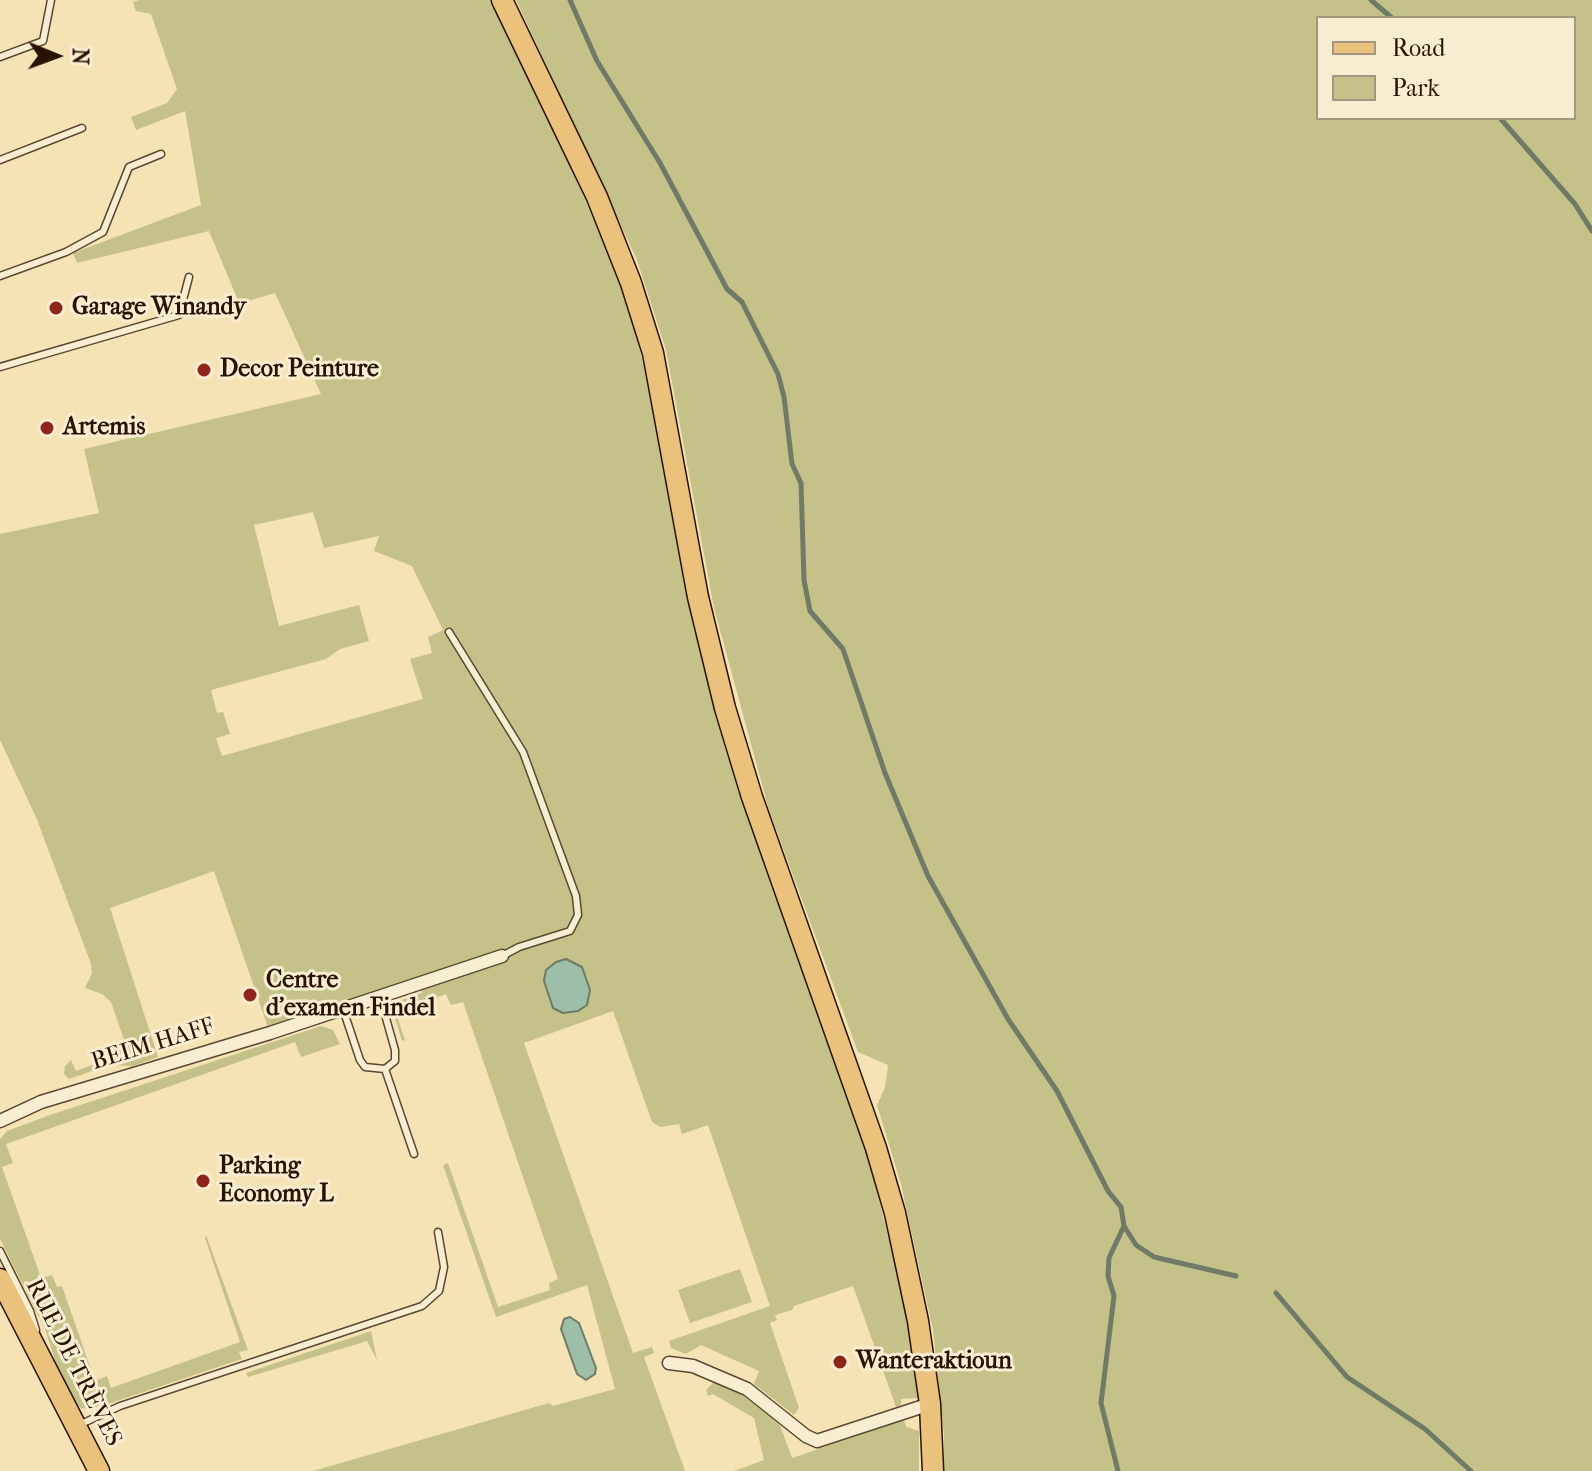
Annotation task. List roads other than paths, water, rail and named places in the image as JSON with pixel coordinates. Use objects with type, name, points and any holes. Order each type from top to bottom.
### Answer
[{"type":"main road","points":[[502,0],[597,197],[649,339],[698,597],[725,708],[752,797],[876,1148],[895,1213],[918,1321],[930,1404],[933,1471]]},
{"type":"main road","name":"RUE DE TRÈVES","points":[[0,1279],[99,1471]]},
{"type":"street","name":"BEIM HAFF","points":[[0,1121],[41,1102],[343,1009],[502,956]]},
{"type":"street","points":[[669,1363],[693,1366],[747,1389],[806,1436],[817,1441],[930,1404]]},
{"type":"lane","points":[[0,57],[43,41],[51,0]]},
{"type":"lane","points":[[0,160],[82,128]]},
{"type":"lane","points":[[0,276],[66,252],[103,232],[129,167],[161,154]]},
{"type":"lane","points":[[0,367],[179,315],[189,277]]},
{"type":"lane","points":[[449,632],[523,752],[576,896],[578,915],[570,931],[519,947],[502,956]]},
{"type":"lane","points":[[343,1009],[360,1060],[365,1067],[385,1069],[395,1061],[395,1050],[380,997]]},
{"type":"lane","points":[[385,1069],[414,1154]]},
{"type":"lane","points":[[76,1427],[120,1406],[422,1306],[439,1291],[444,1267],[438,1232]]},
{"type":"lane","points":[[0,1251],[30,1311],[50,1380]]},
{"type":"waterway","points":[[570,0],[597,61],[660,163],[727,289],[742,302],[778,374],[792,464],[801,483],[804,580],[810,611],[843,649],[885,773],[928,876],[1008,1019],[1057,1091],[1108,1191],[1121,1207],[1124,1226],[1136,1245],[1154,1257],[1236,1276]]},
{"type":"waterway","points":[[1371,0],[1390,16]]},
{"type":"waterway","points":[[1502,120],[1575,204],[1592,231]]},
{"type":"waterway","points":[[1118,1471],[1101,1403],[1114,1296],[1108,1276],[1109,1258],[1124,1226]]},
{"type":"waterway","points":[[1276,1293],[1347,1377],[1425,1429],[1471,1471]]},
{"type":"place","name":"Garage Winandy","points":[[56,308]]},
{"type":"place","name":"Decor Peinture","points":[[204,370]]},
{"type":"place","name":"Artemis","points":[[47,428]]},
{"type":"place","name":"Centre d'examen Findel","points":[[250,995]]},
{"type":"place","name":"Parking Economy L","points":[[203,1181]]},
{"type":"place","name":"Wanteraktioun","points":[[840,1362]]}]
